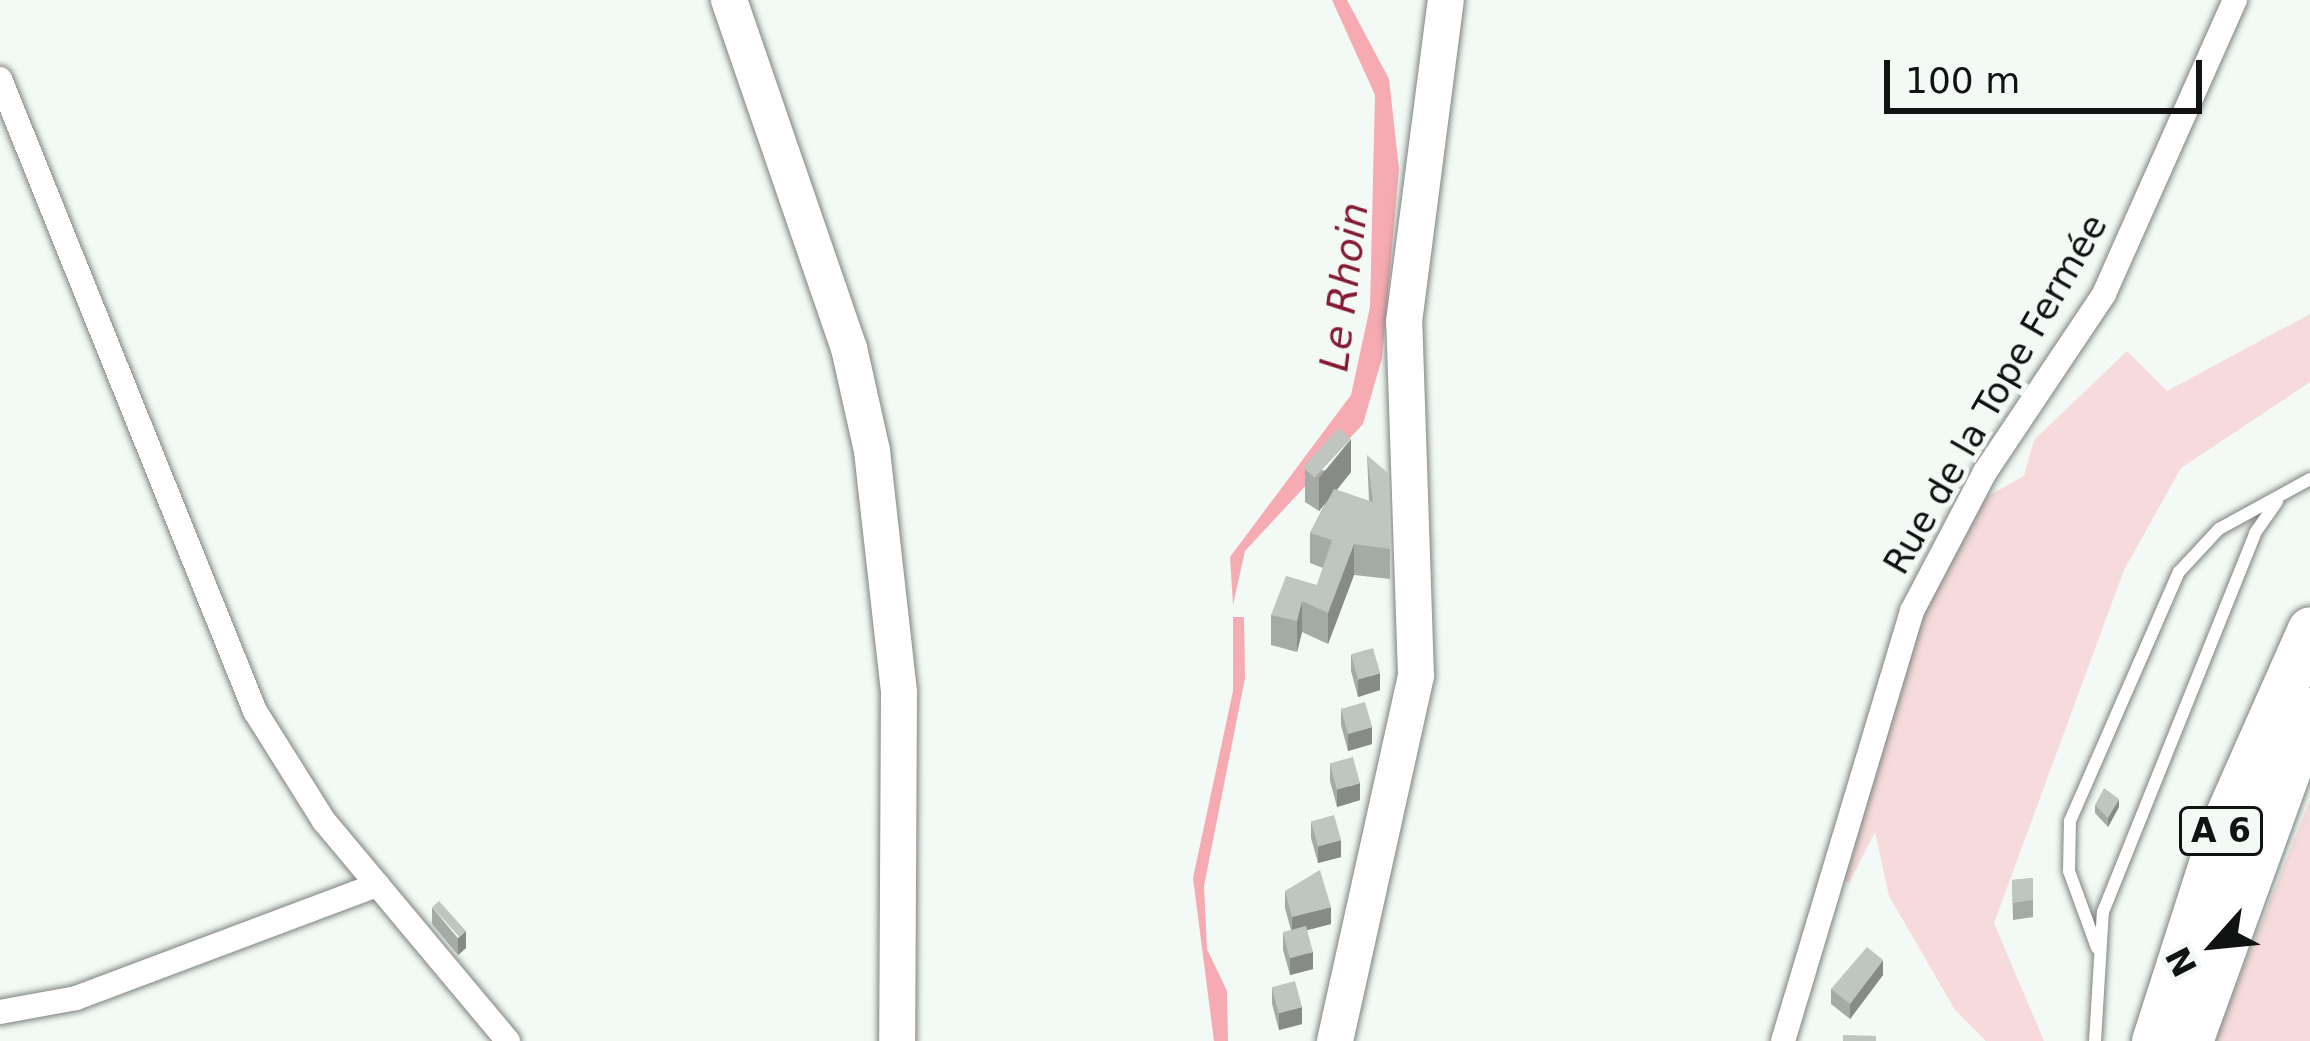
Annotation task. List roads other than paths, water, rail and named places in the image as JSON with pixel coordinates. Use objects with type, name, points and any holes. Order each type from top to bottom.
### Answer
[{"type":"highway","name":"A 6","points":[[2154,1041],[2224,823],[2310,629]]},
{"type":"highway","name":"A 6","points":[[2190,1041],[2310,710]]},
{"type":"street","points":[[729,0],[849,348],[872,451],[899,693],[897,1041]]},
{"type":"street","points":[[1335,1041],[1417,676],[1404,380],[1446,0]]},
{"type":"street","name":"Rue de la Tope Fermée","points":[[1783,1041],[1912,611],[1984,472],[2104,294],[2234,0]]},
{"type":"street","points":[[0,80],[254,711],[377,885],[508,1041]]},
{"type":"street","points":[[0,1012],[76,998],[377,885]]},
{"type":"lane","points":[[2097,949],[2068,871],[2076,801],[2187,557],[2310,479]]},
{"type":"lane","points":[[2095,1041],[2097,949],[2126,851],[2277,502]]},
{"type":"water label","name":"Le Rhoin","points":[[1345,287]]}]
